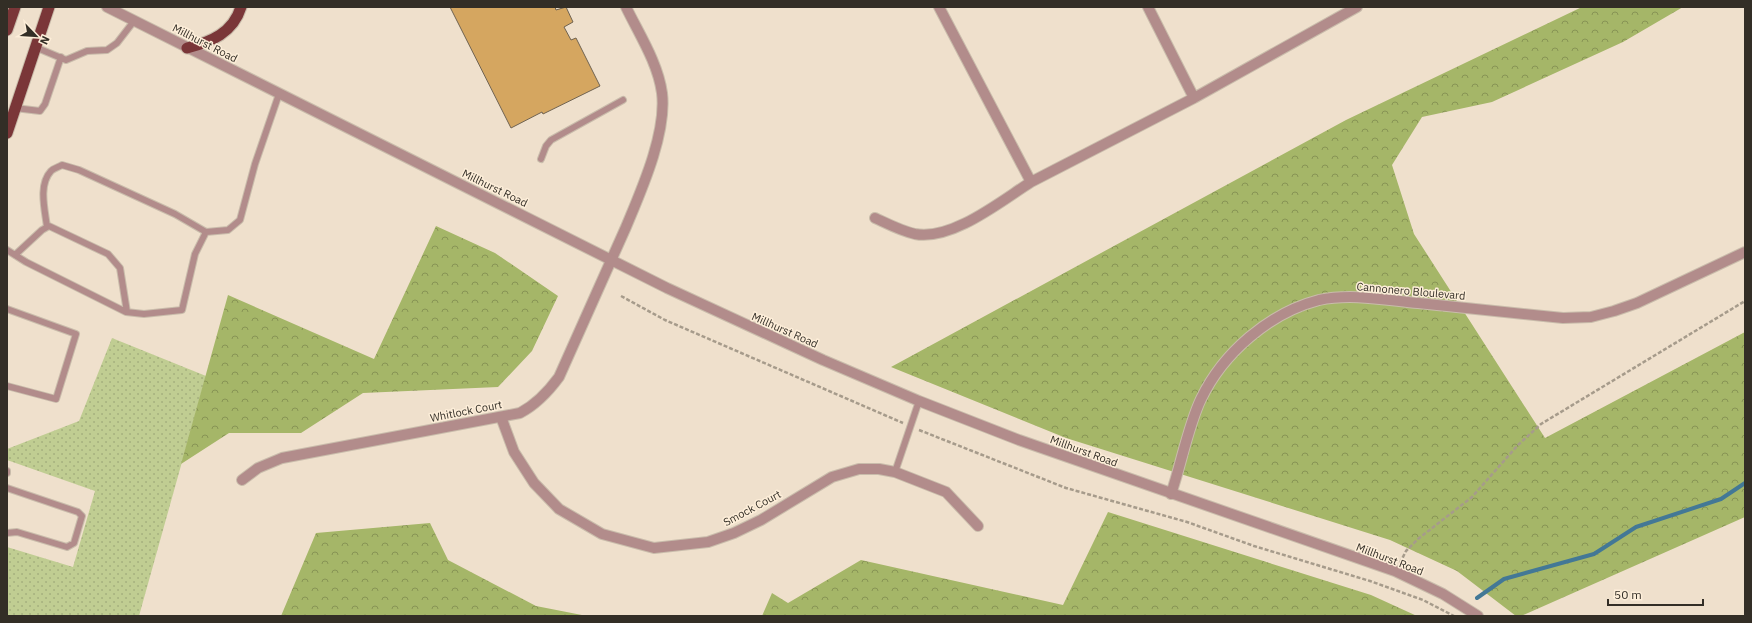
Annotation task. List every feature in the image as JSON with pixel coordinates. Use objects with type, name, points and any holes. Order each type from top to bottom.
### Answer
[{"type":"highway","points":[[8,27],[15,7]]},
{"type":"highway","points":[[7,133],[49,7]]},
{"type":"highway","points":[[187,48],[201,44],[226,31],[238,17],[241,7]]},
{"type":"street","name":"Millhurst Road","points":[[107,7],[612,259],[667,288],[755,329],[919,401],[1019,440],[1395,571],[1443,594],[1478,616]]},
{"type":"street","name":"Whitlock Court","points":[[242,480],[258,468],[282,458],[520,413],[533,406],[548,391],[559,377],[641,192],[653,156],[661,124],[662,94],[654,63],[626,7]]},
{"type":"street","points":[[939,7],[1031,182]]},
{"type":"street","points":[[1148,7],[1194,98]]},
{"type":"street","points":[[875,218],[900,230],[916,234],[936,234],[969,221],[1031,182],[1194,98],[1357,7]]},
{"type":"street","name":"Cannonero Bloulevard","points":[[1171,494],[1201,400],[1214,377],[1228,359],[1250,337],[1298,307],[1320,300],[1358,297],[1563,318],[1591,317],[1614,312],[1637,303],[1745,252]]},
{"type":"street","name":"Smock Court","points":[[501,417],[514,452],[534,483],[559,510],[602,534],[654,548],[708,542],[734,533],[761,520],[832,477],[859,469],[879,469],[895,472],[946,492],[978,526]]},
{"type":"lane","points":[[35,48],[66,60],[87,51],[107,50],[117,43],[134,21]]},
{"type":"lane","points":[[15,108],[40,111],[45,104],[61,57]]},
{"type":"lane","points":[[47,227],[44,182],[51,171],[62,165],[80,170],[169,211],[206,232],[228,230],[240,220],[255,164],[279,94]]},
{"type":"lane","points":[[541,159],[546,146],[551,140],[623,100]]},
{"type":"lane","points":[[15,255],[49,226],[108,254],[120,268],[126,312]]},
{"type":"lane","points":[[7,250],[126,312],[144,314],[182,310],[195,254],[206,232]]},
{"type":"lane","points":[[7,308],[76,334],[56,399],[7,386]]},
{"type":"lane","points":[[895,472],[919,401]]},
{"type":"lane","points":[[7,488],[78,512],[82,516],[74,544],[67,547],[16,532],[7,533]]},
{"type":"path","points":[[621,296],[665,320],[911,426],[1066,488],[1187,522],[1254,546],[1389,588],[1423,600],[1454,616]]},
{"type":"path","points":[[1395,571],[1406,551],[1418,539],[1472,497],[1518,445],[1541,424],[1745,301]]},
{"type":"green space","points":[[1582,7],[1683,7],[1623,42],[1492,102],[1422,117],[1392,165],[1414,234],[1545,438],[1745,332],[1745,517],[1521,616],[1516,616],[1457,571],[1390,540],[1066,438],[891,367],[1346,120]]},
{"type":"green space","points":[[436,226],[495,253],[558,296],[532,351],[498,387],[363,393],[301,433],[229,433],[181,464],[228,295],[374,359]]},
{"type":"green space","points":[[112,338],[206,376],[139,616],[7,616],[7,547],[73,567],[95,491],[7,460],[7,449],[79,421]]},
{"type":"green space","points":[[1108,512],[1371,595],[1417,616],[762,616],[772,593],[788,603],[861,560],[1063,605]]},
{"type":"green space","points":[[430,523],[448,560],[536,606],[587,616],[281,616],[316,533]]},
{"type":"building","points":[[450,7],[555,7],[556,10],[566,7],[573,22],[564,27],[571,40],[576,38],[600,86],[543,114],[542,112],[511,128]]},
{"type":"waterway","points":[[1477,598],[1504,579],[1594,554],[1636,527],[1721,499],[1745,483]]}]
